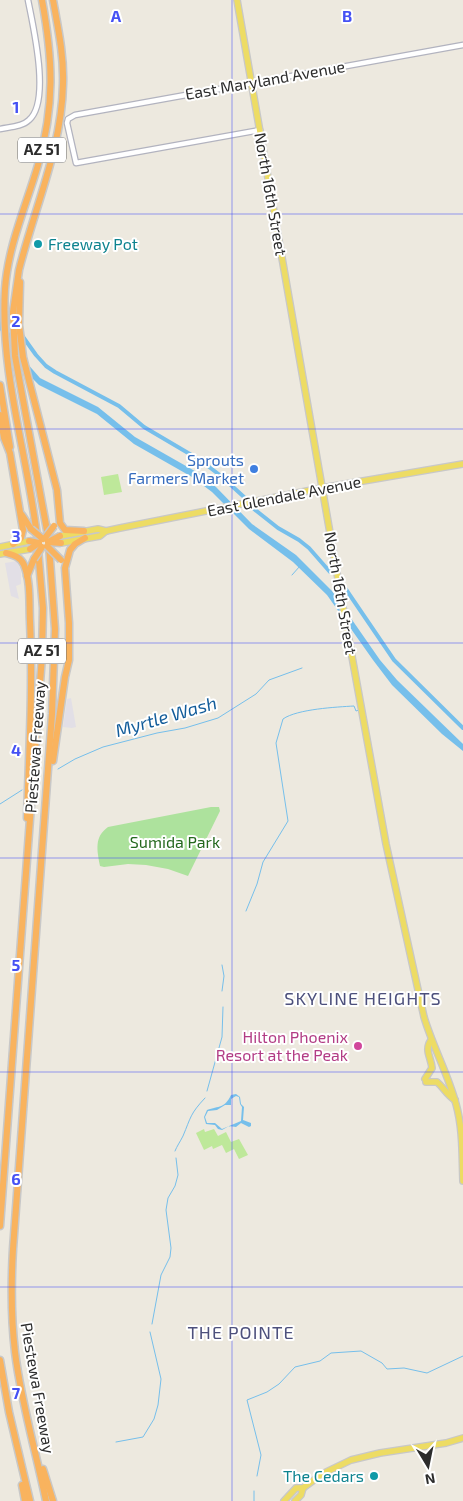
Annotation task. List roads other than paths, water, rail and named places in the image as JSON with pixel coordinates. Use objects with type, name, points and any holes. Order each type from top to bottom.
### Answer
[{"type":"highway","name":"Piestewa Freeway","points":[[0,1226],[42,656],[42,583],[35,524],[4,356],[4,292],[17,230],[38,166],[50,112],[52,65],[42,0]]},
{"type":"highway","name":"Piestewa Freeway","points":[[46,1501],[15,1353],[11,1293],[52,714],[55,629],[46,517],[16,367],[14,335],[19,270],[56,141],[61,111],[63,85],[62,58],[53,0]]},
{"type":"highway","points":[[0,310],[4,292]]},
{"type":"highway","points":[[17,294],[26,375],[48,450],[57,490],[60,523],[63,528],[85,535]]},
{"type":"highway","points":[[0,385],[21,514],[22,533],[19,540],[13,544]]},
{"type":"highway","points":[[0,415],[4,438],[10,453]]},
{"type":"highway","points":[[27,576],[34,559],[54,526],[58,511]]},
{"type":"highway","points":[[21,514],[31,529],[61,560],[65,568]]},
{"type":"highway","points":[[44,832],[59,714],[69,660],[69,623],[65,568],[70,550],[85,535]]},
{"type":"highway","points":[[29,541],[44,542],[61,539]]},
{"type":"highway","points":[[30,549],[44,542]]},
{"type":"highway","points":[[3,554],[16,556],[25,566],[27,576],[32,666],[27,821],[30,834]]},
{"type":"highway","name":"Piestewa Freeway","points":[[0,1360],[30,1501]]},
{"type":"highway","points":[[33,1440],[53,1501]]},
{"type":"highway","points":[[17,1446],[24,1501]]},
{"type":"main road","name":"North 16th Street","points":[[237,0],[340,593],[388,855],[420,1003],[431,1040],[455,1100],[460,1124],[463,1181]]},
{"type":"main road","name":"East Glendale Avenue","points":[[61,539],[85,535],[100,536],[106,531],[225,507],[463,464]]},
{"type":"main road","points":[[0,546],[29,541]]},
{"type":"main road","points":[[3,554],[30,549]]},
{"type":"main road","points":[[431,1040],[427,1045],[427,1052],[432,1068],[426,1081],[437,1082],[447,1095],[455,1100]]},
{"type":"main road","points":[[284,1501],[296,1488],[303,1488],[322,1474],[355,1458],[446,1443],[463,1438]]},
{"type":"main road","points":[[295,1501],[301,1495],[303,1488]]},
{"type":"street","points":[[0,129],[23,124],[31,118],[37,106],[40,78],[28,0]]},
{"type":"street","name":"East Maryland Avenue","points":[[260,130],[76,163],[68,119],[75,115],[463,45]]},
{"type":"water","points":[[0,316],[26,362],[40,378],[98,407],[135,437],[200,474],[216,487],[252,524],[296,555],[332,591],[380,660],[397,680],[463,744],[463,751],[442,734],[392,685],[327,595],[293,562],[249,529],[212,492],[192,477],[134,444],[97,414],[39,385],[30,376],[0,330]]},
{"type":"water","points":[[236,1094],[240,1097],[241,1104],[244,1107],[243,1120],[251,1123],[251,1126],[249,1127],[241,1123],[236,1127],[229,1126],[222,1130],[218,1129],[215,1125],[206,1124],[204,1117],[207,1110],[224,1104],[231,1095]],"holes":[[[236,1096],[239,1097],[242,1107],[241,1121],[222,1129],[215,1123],[207,1123],[205,1117],[208,1111],[217,1110],[225,1105],[231,1105],[231,1099]]]},
{"type":"waterway","points":[[21,334],[46,366],[119,406],[144,427],[200,460],[244,497]]},
{"type":"waterway","points":[[254,509],[278,528],[309,548],[330,572]]},
{"type":"waterway","points":[[292,575],[300,566]]},
{"type":"waterway","points":[[345,588],[394,660],[463,728]]},
{"type":"waterway","name":"Myrtle Wash","points":[[58,769],[75,759],[103,747],[185,728],[218,718],[256,694],[269,680],[302,668]]},
{"type":"waterway","points":[[246,911],[257,884],[263,862],[288,821],[276,743],[283,719],[298,713],[317,709],[354,706],[356,711],[359,710]]},
{"type":"waterway","name":"Myrtle Wash","points":[[0,804],[22,790]]},
{"type":"waterway","points":[[222,965],[224,976],[222,991]]},
{"type":"waterway","points":[[207,1091],[222,1037],[223,1007]]},
{"type":"waterway","points":[[175,1151],[191,1116],[205,1098]]},
{"type":"waterway","points":[[152,1324],[161,1275],[170,1257],[171,1248],[166,1210],[168,1198],[175,1186],[178,1175],[176,1158]]},
{"type":"waterway","points":[[116,1442],[143,1437],[154,1419],[158,1405],[161,1379],[150,1332]]},
{"type":"waterway","points":[[257,1476],[261,1455],[247,1400],[267,1392],[279,1384],[295,1367],[320,1361],[331,1353],[361,1351],[382,1363],[387,1369],[404,1368],[427,1373],[463,1356]]},
{"type":"waterway","points":[[254,1491],[254,1501]]},
{"type":"place","name":"Freeway Pot","points":[[38,244]]},
{"type":"place","name":"Sprouts Farmers Market","points":[[254,469]]},
{"type":"place","name":"Hilton Phoenix Resort at the Peak","points":[[358,1046]]},
{"type":"place","name":"The Cedars","points":[[374,1476]]},
{"type":"district","name":"SKYLINE HEIGHTS","points":[[363,999]]},
{"type":"district","name":"THE POINTE","points":[[241,1333]]},
{"type":"park label","name":"Sumida Park","points":[[175,842]]}]
